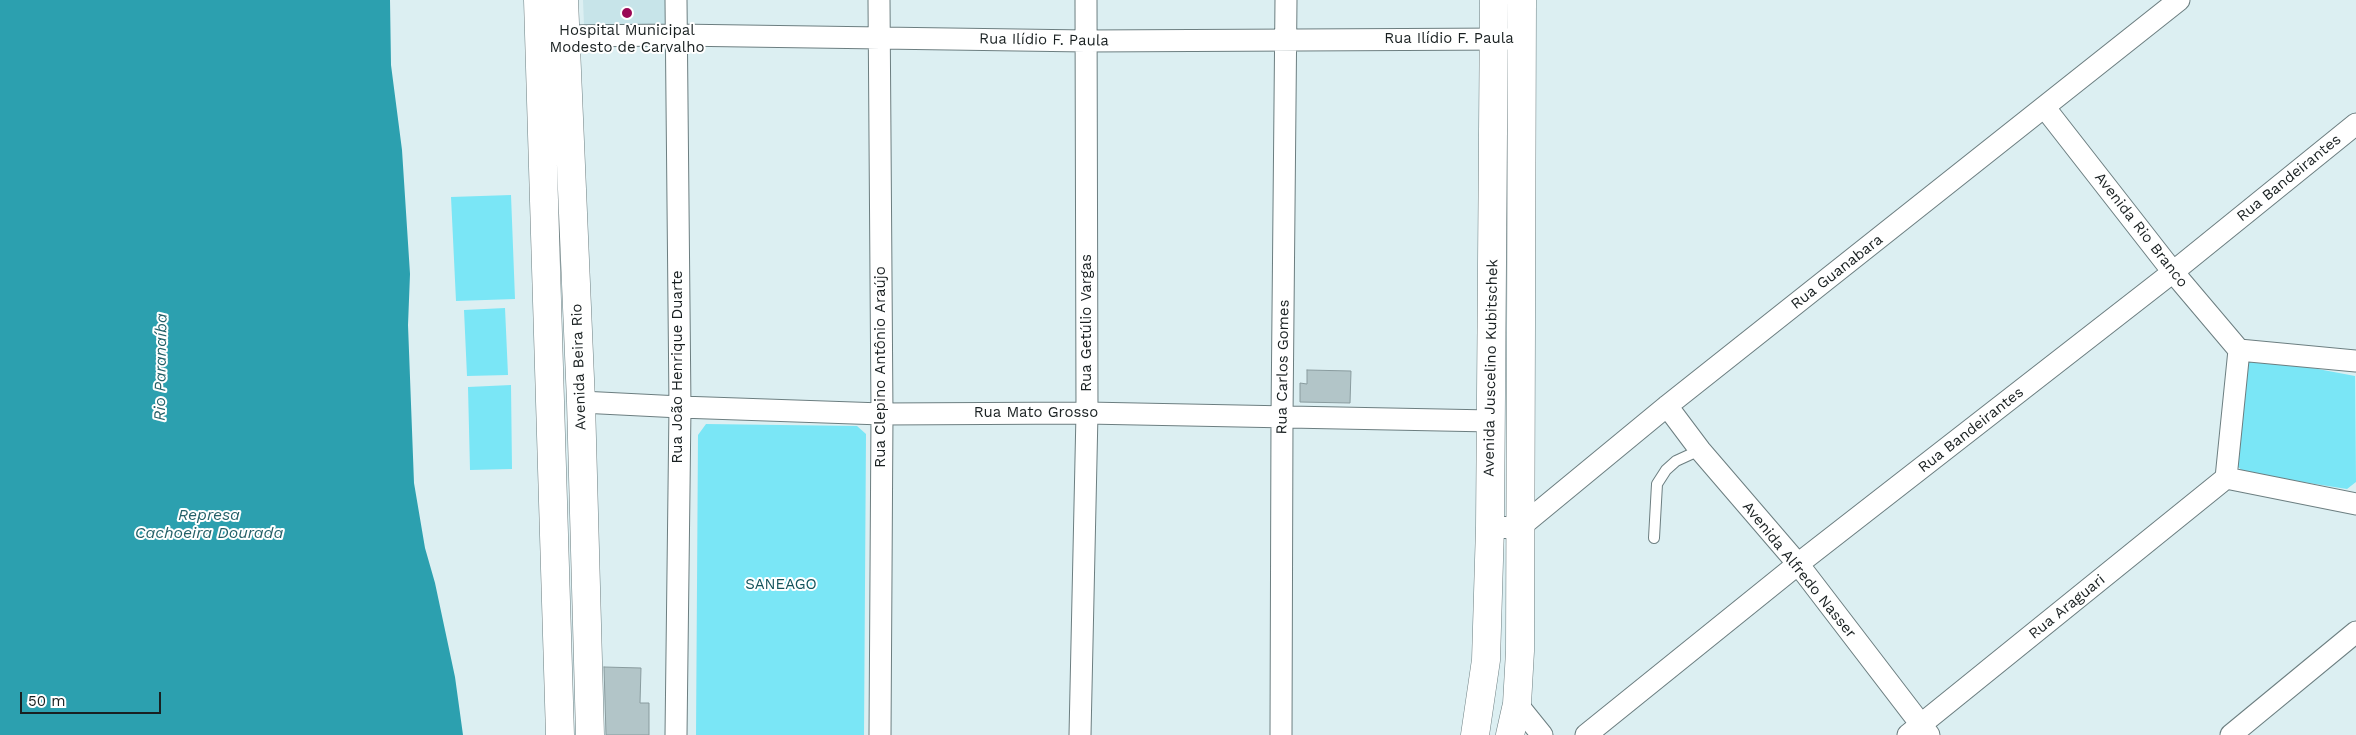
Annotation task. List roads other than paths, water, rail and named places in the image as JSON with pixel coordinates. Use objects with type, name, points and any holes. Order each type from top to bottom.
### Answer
[{"type":"street","name":"Avenida Beira Rio","points":[[538,0],[560,735]]},
{"type":"street","name":"Avenida Beira Rio","points":[[564,0],[581,402],[590,735]]},
{"type":"street","name":"Rua João Henrique Duarte","points":[[676,0],[680,407],[676,735]]},
{"type":"street","name":"Rua Clepino Antônio Araújo","points":[[879,0],[882,414],[880,735]]},
{"type":"street","name":"Rua Getúlio Vargas","points":[[1080,735],[1087,413],[1086,0]]},
{"type":"street","name":"Rua Carlos Gomes","points":[[1281,735],[1286,0]]},
{"type":"street","name":"Avenida Juscelino Kubitschek","points":[[1475,735],[1486,660],[1490,527],[1494,0]]},
{"type":"street","name":"Avenida Juscelino Kubitschek","points":[[1510,735],[1517,704],[1520,651],[1522,0]]},
{"type":"street","name":"Rua Guanabara","points":[[1519,528],[1667,406],[2179,0]]},
{"type":"street","name":"Rua Ilídio F. Paula","points":[[566,36],[676,35],[1086,41],[1522,39]]},
{"type":"street","name":"Avenida Rio Branco","points":[[2045,108],[2173,272],[2239,350]]},
{"type":"street","name":"Rua Bandeirantes","points":[[1586,735],[1798,564],[2173,272],[2356,124]]},
{"type":"street","points":[[1492,326],[1520,327]]},
{"type":"street","points":[[2356,360],[2239,350],[2226,478],[2356,504]]},
{"type":"street","name":"Rua Mato Grosso","points":[[581,402],[882,414],[1087,413],[1490,421]]},
{"type":"street","name":"Avenida Alfredo Nasser","points":[[1667,406],[1700,450],[1798,564],[1919,732]]},
{"type":"street","name":"Rua Araguari","points":[[1919,732],[2226,478]]},
{"type":"street","points":[[1490,527],[1519,528]]},
{"type":"street","points":[[2231,735],[2356,632]]},
{"type":"street","points":[[1517,704],[1542,735]]},
{"type":"lane","points":[[1654,538],[1657,484],[1666,470],[1676,461],[1700,450]]},
{"type":"water","name":"Represa Cachoeira Dourada","points":[[0,0],[390,0],[391,65],[402,150],[410,274],[408,325],[414,483],[425,548],[435,583],[455,677],[463,735],[0,735]]},
{"type":"place","name":"Hospital Municipal Modesto de Carvalho","points":[[627,13]]},
{"type":"water label","name":"Rio Paranaíba","points":[[161,367]]},
{"type":"park label","name":"SANEAGO","points":[[781,585]]}]
